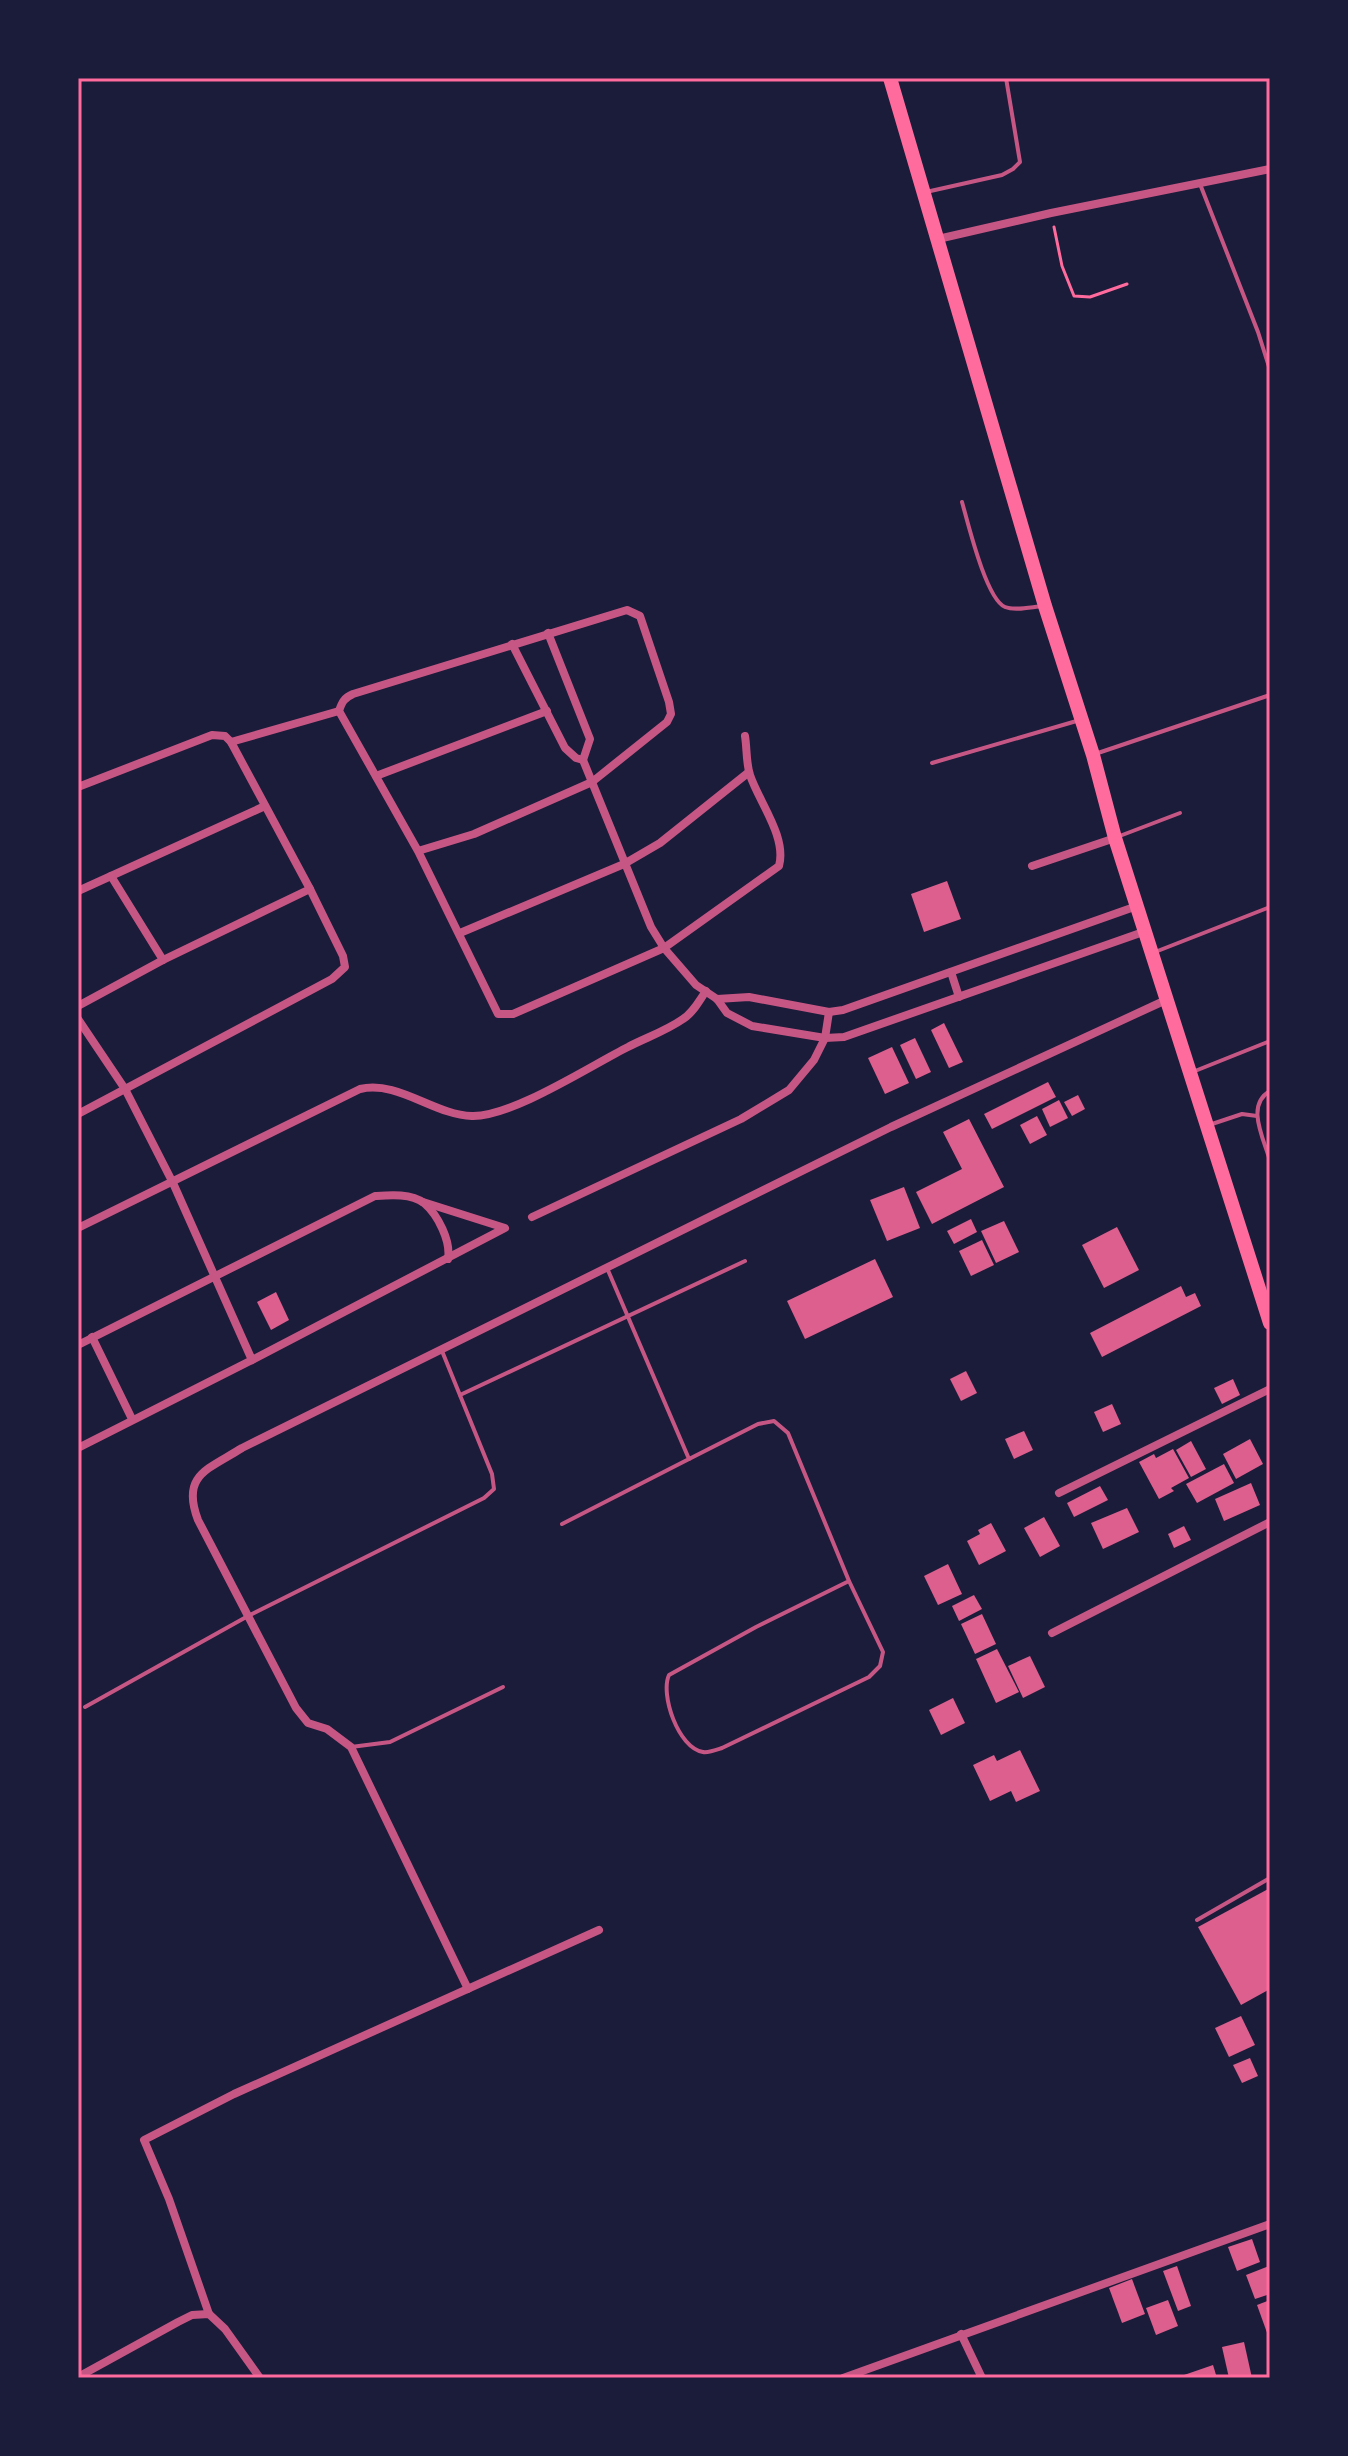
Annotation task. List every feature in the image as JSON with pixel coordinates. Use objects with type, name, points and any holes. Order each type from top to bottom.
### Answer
[{"type":"highway","points":[[890,78],[1045,606],[1093,755],[1115,838],[1270,1323]]},
{"type":"street","points":[[938,239],[1270,169]]},
{"type":"street","points":[[231,742],[339,711],[346,697],[353,694],[512,644],[627,610],[640,616],[669,702],[671,714],[667,722],[592,782],[474,834],[418,851]]},
{"type":"street","points":[[548,633],[590,739],[583,760],[624,864],[664,948],[696,985],[717,999],[727,1013],[752,1026],[825,1038],[844,1037],[1146,931]]},
{"type":"street","points":[[512,644],[565,748],[583,760]]},
{"type":"street","points":[[339,711],[418,851],[498,1014],[505,1016],[545,1002],[664,948],[779,866],[782,856],[779,843],[749,772],[745,736]]},
{"type":"street","points":[[376,776],[547,711]]},
{"type":"street","points":[[78,787],[212,735],[225,736],[310,889],[343,956],[345,967],[342,972],[78,1114]]},
{"type":"street","points":[[460,933],[624,864],[660,843],[749,772]]},
{"type":"street","points":[[78,891],[265,806]]},
{"type":"street","points":[[1032,866],[1115,838]]},
{"type":"street","points":[[111,876],[163,960]]},
{"type":"street","points":[[78,1006],[163,960],[310,889]]},
{"type":"street","points":[[717,999],[749,997],[829,1012],[843,1010],[1137,906]]},
{"type":"street","points":[[951,972],[959,997]]},
{"type":"street","points":[[78,1228],[336,1100],[373,1086],[449,1112],[469,1116],[490,1115],[537,1095],[682,1020],[706,991]]},
{"type":"street","points":[[468,1989],[351,1747],[327,1729],[308,1723],[296,1708],[198,1520],[191,1501],[192,1488],[204,1472],[242,1448],[891,1127],[1166,1000]]},
{"type":"street","points":[[532,1217],[753,1112],[796,1083],[814,1060],[825,1038],[829,1012]]},
{"type":"street","points":[[78,1019],[125,1089],[173,1183],[252,1360]]},
{"type":"street","points":[[78,1345],[375,1196],[404,1196],[505,1228],[78,1448]]},
{"type":"street","points":[[423,1202],[446,1237],[450,1248],[448,1259]]},
{"type":"street","points":[[92,1337],[132,1419]]},
{"type":"street","points":[[1059,1493],[1270,1389]]},
{"type":"street","points":[[1052,1633],[1270,1522]]},
{"type":"street","points":[[260,2378],[225,2329],[209,2314],[169,2199],[144,2140],[234,2094],[599,1930]]},
{"type":"street","points":[[843,2378],[1270,2224]]},
{"type":"street","points":[[78,2377],[192,2315],[209,2314]]},
{"type":"street","points":[[961,2334],[982,2378]]},
{"type":"lane","points":[[923,192],[1002,175],[1020,162],[1006,78]]},
{"type":"lane","points":[[1200,182],[1270,370]]},
{"type":"lane","points":[[962,502],[990,591],[999,604],[1009,608],[1045,606]]},
{"type":"lane","points":[[1093,755],[1270,695]]},
{"type":"lane","points":[[932,763],[1082,719]]},
{"type":"lane","points":[[1115,838],[1180,813]]},
{"type":"lane","points":[[1153,953],[1270,907]]},
{"type":"lane","points":[[1189,1074],[1270,1041]]},
{"type":"lane","points":[[1270,1091],[1261,1096],[1256,1105],[1270,1161]]},
{"type":"lane","points":[[1206,1126],[1242,1114],[1257,1116]]},
{"type":"lane","points":[[460,1395],[745,1261]]},
{"type":"lane","points":[[607,1268],[689,1459]]},
{"type":"lane","points":[[85,1707],[248,1616],[484,1498],[494,1489],[492,1474],[442,1351]]},
{"type":"lane","points":[[562,1524],[758,1424],[774,1421],[788,1433],[849,1581],[883,1652],[880,1666],[869,1677],[722,1748],[703,1753],[690,1746],[677,1727],[666,1698],[665,1682],[669,1675],[849,1581]]},
{"type":"lane","points":[[351,1747],[390,1742],[503,1687]]},
{"type":"lane","points":[[1197,1920],[1270,1878]]},
{"type":"path","points":[[1051,213],[1071,293],[1077,297],[1090,297],[1127,284]]},
{"type":"building","points":[[947,881],[961,919],[924,932],[911,894]]},
{"type":"building","points":[[944,1023],[963,1062],[949,1068],[931,1030]]},
{"type":"building","points":[[915,1038],[931,1072],[916,1079],[900,1045]]},
{"type":"building","points":[[892,1047],[909,1083],[885,1094],[868,1058]]},
{"type":"building","points":[[1048,1082],[1056,1097],[992,1129],[984,1114]]},
{"type":"building","points":[[1078,1095],[1085,1109],[1072,1116],[1064,1102]]},
{"type":"building","points":[[1059,1100],[1068,1118],[1050,1127],[1042,1109]]},
{"type":"building","points":[[1037,1116],[1047,1135],[1030,1144],[1020,1125]]},
{"type":"building","points":[[969,1119],[1004,1187],[932,1224],[916,1192],[962,1169],[943,1132]]},
{"type":"building","points":[[904,1187],[920,1228],[887,1241],[870,1200]]},
{"type":"building","points":[[971,1219],[977,1232],[954,1244],[947,1231]]},
{"type":"building","points":[[1004,1221],[1019,1252],[996,1263],[981,1231]]},
{"type":"building","points":[[1117,1227],[1139,1270],[1104,1288],[1082,1245]]},
{"type":"building","points":[[982,1240],[994,1265],[971,1276],[959,1251]]},
{"type":"building","points":[[875,1259],[893,1297],[805,1339],[787,1301]]},
{"type":"building","points":[[1181,1286],[1186,1297],[1195,1293],[1201,1306],[1102,1357],[1090,1333]]},
{"type":"building","points":[[276,1292],[289,1320],[271,1330],[257,1302]]},
{"type":"building","points":[[966,1371],[977,1393],[961,1401],[950,1379]]},
{"type":"building","points":[[1233,1379],[1240,1395],[1222,1404],[1214,1388]]},
{"type":"building","points":[[1112,1404],[1121,1424],[1103,1432],[1094,1412]]},
{"type":"building","points":[[1024,1431],[1033,1450],[1014,1459],[1005,1439]]},
{"type":"building","points":[[1250,1439],[1263,1464],[1236,1479],[1223,1454]]},
{"type":"building","points":[[1191,1441],[1206,1469],[1191,1477],[1176,1450]]},
{"type":"building","points":[[1173,1449],[1189,1478],[1159,1499],[1139,1462]]},
{"type":"building","points":[[1224,1464],[1234,1483],[1197,1503],[1186,1484]]},
{"type":"building","points":[[1251,1483],[1260,1505],[1224,1521],[1215,1499]]},
{"type":"building","points":[[1100,1486],[1108,1500],[1074,1517],[1067,1503]]},
{"type":"building","points":[[1127,1508],[1139,1532],[1103,1549],[1091,1523]]},
{"type":"building","points":[[1044,1517],[1060,1546],[1040,1557],[1024,1528]]},
{"type":"building","points":[[991,1523],[1006,1551],[979,1565],[967,1541]]},
{"type":"building","points":[[1184,1526],[1191,1540],[1174,1548],[1168,1534]]},
{"type":"building","points":[[948,1564],[962,1594],[938,1605],[924,1576]]},
{"type":"building","points":[[974,1595],[982,1609],[959,1621],[952,1606]]},
{"type":"building","points":[[982,1614],[996,1644],[975,1654],[961,1624]]},
{"type":"building","points":[[997,1649],[1019,1692],[996,1703],[976,1659]]},
{"type":"building","points":[[1030,1656],[1045,1687],[1023,1698],[1008,1666]]},
{"type":"building","points":[[953,1698],[965,1723],[941,1735],[929,1710]]},
{"type":"building","points":[[1020,1750],[1040,1791],[1016,1802],[1011,1791],[990,1801],[973,1765],[994,1755],[997,1761]]},
{"type":"building","points":[[1270,1888],[1270,1989],[1241,2005],[1198,1927]]},
{"type":"building","points":[[1241,2016],[1255,2045],[1229,2057],[1215,2028]]},
{"type":"building","points":[[1250,2058],[1258,2076],[1242,2083],[1233,2065]]},
{"type":"building","points":[[1252,2239],[1260,2262],[1237,2271],[1228,2247]]},
{"type":"building","points":[[1177,2266],[1191,2306],[1178,2311],[1163,2271]]},
{"type":"building","points":[[1269,2266],[1270,2294],[1255,2299],[1246,2275]]},
{"type":"building","points":[[1132,2279],[1145,2314],[1122,2323],[1109,2288]]},
{"type":"building","points":[[1168,2300],[1178,2326],[1156,2335],[1146,2308]]},
{"type":"building","points":[[1270,2300],[1270,2341],[1257,2305]]},
{"type":"building","points":[[1244,2342],[1252,2378],[1229,2378],[1222,2347]]},
{"type":"building","points":[[1213,2365],[1217,2378],[1185,2378],[1184,2375]]}]
